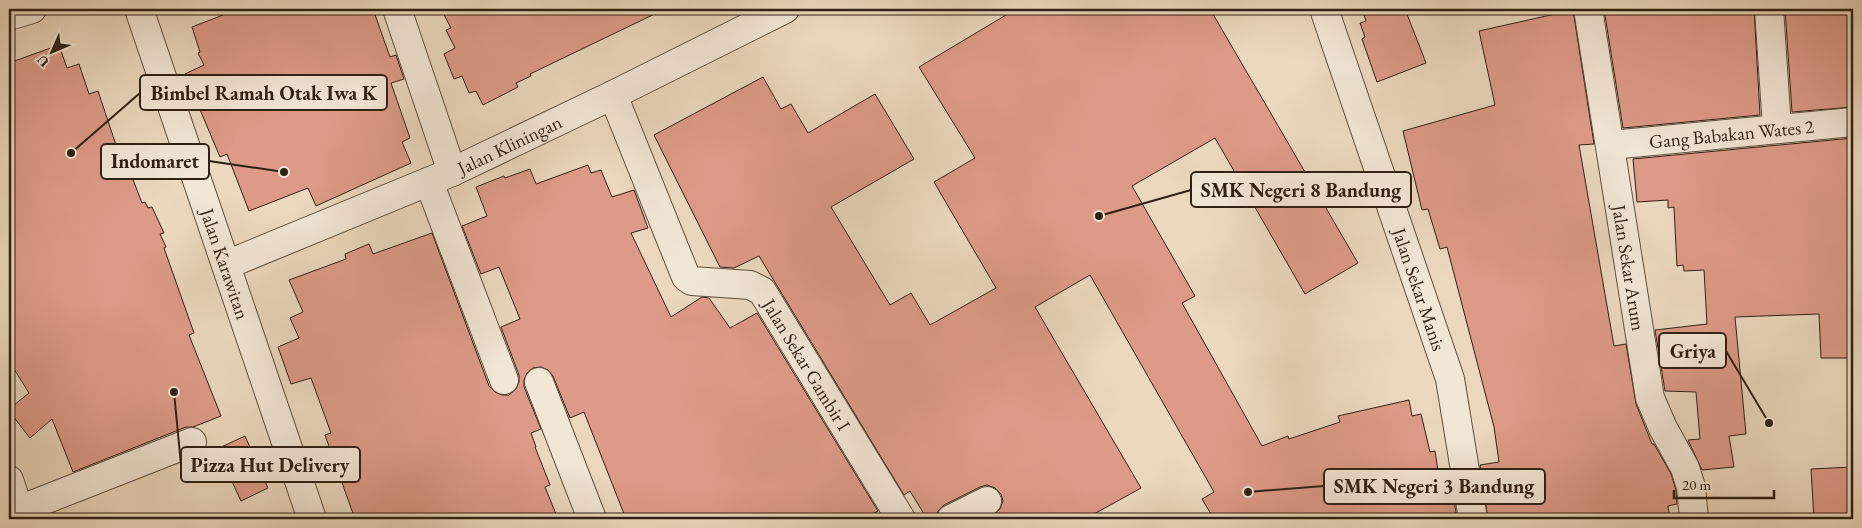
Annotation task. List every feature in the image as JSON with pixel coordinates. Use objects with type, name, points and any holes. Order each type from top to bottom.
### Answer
[{"type":"street","points":[[9,16],[32,9]]},
{"type":"street","name":"Jalan Karawitan","points":[[139,9],[312,519]]},
{"type":"street","points":[[397,9],[441,177],[504,380]]},
{"type":"street","name":"Jalan Kliningan","points":[[226,265],[441,177],[613,95],[785,9]]},
{"type":"street","name":"Jalan Sekar Manis","points":[[1324,9],[1450,379],[1473,519]]},
{"type":"street","name":"Jalan Sekar Arum","points":[[1588,9],[1650,398],[1663,428],[1686,468],[1694,519]]},
{"type":"street","points":[[1769,9],[1777,128]]},
{"type":"street","name":"Jalan Sekar Gambir I","points":[[613,95],[686,277],[692,281],[750,285],[762,291],[901,519]]},
{"type":"street","name":"Gang Babakan Wates 2","points":[[1611,145],[1853,122]]},
{"type":"street","points":[[539,382],[592,519]]},
{"type":"street","points":[[9,480],[21,515],[192,442]]},
{"type":"street","points":[[952,519],[986,501]]},
{"type":"building","points":[[221,9],[373,9],[390,57],[396,55],[404,79],[391,83],[410,138],[402,142],[411,163],[316,206],[308,188],[249,211],[227,154],[220,157],[185,74],[204,65],[198,53],[200,52],[192,27],[223,15]]},
{"type":"building","points":[[441,9],[665,9],[530,74],[531,76],[516,83],[518,87],[483,105],[476,91],[469,93],[462,76],[454,79],[444,54],[455,48],[446,30],[451,28]]},
{"type":"building","points":[[1016,9],[1210,9],[1358,263],[1305,294],[1215,138],[1132,186],[1195,296],[1182,303],[1262,446],[1288,436],[1289,439],[1340,422],[1338,416],[1409,400],[1412,416],[1421,414],[1430,452],[1435,451],[1438,471],[1449,469],[1457,519],[1214,519],[1202,499],[1214,492],[1090,275],[1035,307],[1141,488],[1085,519],[996,519],[993,515],[1000,509],[1003,501],[1001,494],[995,488],[987,485],[944,505],[938,511],[936,519],[927,519],[910,491],[904,495],[759,256],[734,268],[720,267],[654,135],[763,77],[781,109],[791,104],[808,133],[875,94],[914,159],[831,207],[890,305],[911,293],[930,325],[996,288],[934,182],[975,158],[919,67]]},
{"type":"building","points":[[1383,9],[1405,9],[1426,63],[1377,82],[1362,39],[1365,37],[1360,23],[1366,21],[1364,15]]},
{"type":"building","points":[[1604,9],[1754,9],[1760,115],[1623,128]]},
{"type":"building","points":[[1785,9],[1853,9],[1853,107],[1792,112]]},
{"type":"building","points":[[1573,10],[1594,144],[1579,145],[1614,346],[1626,344],[1636,404],[1652,444],[1654,444],[1671,474],[1676,490],[1677,504],[1668,506],[1670,519],[1488,519],[1480,465],[1499,462],[1494,427],[1447,247],[1440,249],[1428,209],[1422,210],[1403,131],[1495,105],[1479,31]]},
{"type":"building","points":[[59,45],[67,68],[79,64],[89,94],[98,91],[121,160],[125,159],[142,203],[145,202],[148,208],[152,207],[164,233],[160,234],[166,247],[164,248],[194,333],[189,335],[221,416],[193,427],[186,427],[73,472],[52,419],[30,438],[9,411],[29,393],[9,361],[9,63]]},
{"type":"building","points":[[1853,138],[1853,358],[1821,358],[1819,314],[1735,317],[1746,434],[1729,436],[1734,467],[1702,470],[1688,440],[1700,439],[1696,392],[1665,391],[1655,330],[1707,324],[1704,270],[1684,271],[1683,265],[1677,266],[1674,207],[1668,208],[1668,200],[1637,202],[1633,159]]},
{"type":"building","points":[[588,165],[591,173],[601,170],[612,197],[634,190],[648,228],[631,233],[671,317],[702,297],[709,298],[730,328],[757,313],[878,511],[863,519],[626,519],[584,412],[570,418],[553,376],[548,370],[541,367],[533,368],[527,373],[524,387],[541,429],[531,433],[550,485],[545,487],[558,519],[355,519],[325,435],[331,433],[311,378],[291,384],[278,347],[299,338],[290,318],[303,312],[289,280],[346,259],[345,254],[369,244],[373,254],[432,233],[489,386],[495,392],[509,395],[516,389],[519,375],[501,327],[520,319],[499,267],[481,274],[462,226],[487,216],[476,187],[504,176],[505,178],[530,169],[536,184]]},
{"type":"building","points":[[245,436],[268,488],[241,501],[217,449]]},
{"type":"building","points":[[1853,467],[1853,519],[1814,519],[1811,469]]},
{"type":"place","name":"Bimbel Ramah Otak Iwa K","points":[[71,153]]},
{"type":"place","name":"Indomaret","points":[[284,172]]},
{"type":"place","name":"SMK Negeri 8 Bandung","points":[[1099,216]]},
{"type":"place","name":"Pizza Hut Delivery","points":[[174,392]]},
{"type":"place","name":"Griya","points":[[1769,423]]},
{"type":"place","name":"SMK Negeri 3 Bandung","points":[[1248,492]]}]
